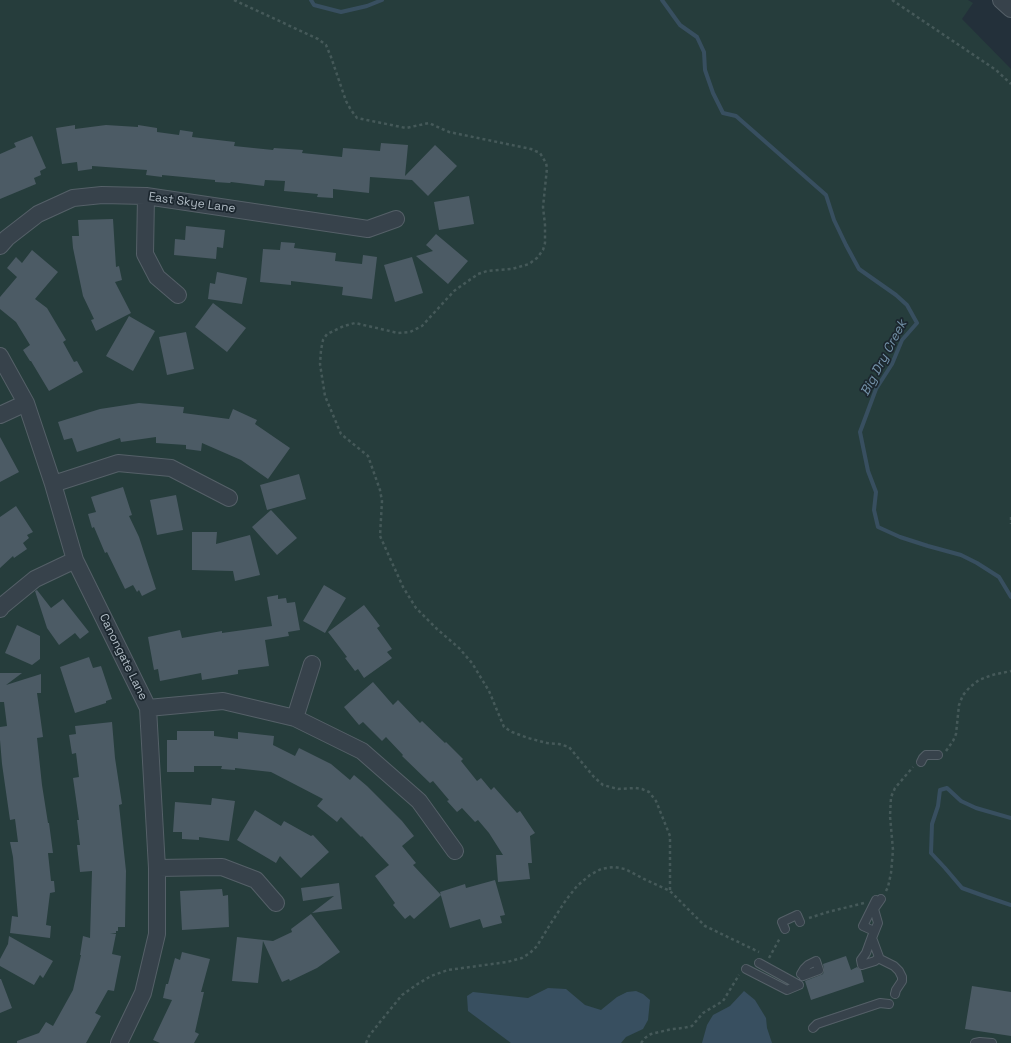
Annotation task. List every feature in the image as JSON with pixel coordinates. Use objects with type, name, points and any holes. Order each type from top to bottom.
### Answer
[{"type":"street","points":[[1001,0],[1011,9]]},
{"type":"street","name":"East Skye Lane","points":[[0,246],[7,238],[38,214],[73,198],[102,195],[146,196],[368,229],[396,219]]},
{"type":"street","points":[[146,196],[145,254],[157,277],[178,295]]},
{"type":"street","name":"Canongate Lane","points":[[0,356],[26,403],[53,484],[75,560],[148,708],[157,868],[157,934],[143,993],[119,1043]]},
{"type":"street","points":[[0,415],[26,403]]},
{"type":"street","points":[[53,484],[118,463],[171,468],[229,498]]},
{"type":"street","points":[[0,609],[35,579],[75,560]]},
{"type":"street","points":[[295,718],[312,664]]},
{"type":"street","points":[[148,708],[222,701],[295,718],[362,751],[419,801],[455,851]]},
{"type":"street","points":[[157,868],[222,867],[256,880],[276,903]]},
{"type":"lane","points":[[921,762],[926,755],[938,755]]},
{"type":"lane","points":[[878,900],[874,909],[878,923],[872,938],[879,957],[878,958]]},
{"type":"lane","points":[[878,900],[863,926],[874,931],[866,953],[861,960],[862,965],[875,961],[878,958]]},
{"type":"lane","points":[[785,930],[782,922],[797,915],[800,922]]},
{"type":"lane","points":[[878,958],[894,966],[902,977],[902,981],[895,994]]},
{"type":"lane","points":[[746,969],[787,990],[799,985],[758,963]]},
{"type":"lane","points":[[813,1028],[817,1024],[880,1003],[889,1004]]},
{"type":"lane","points":[[975,1043],[992,1043]]},
{"type":"path","points":[[234,0],[318,39],[326,45],[346,101],[357,118],[406,128],[429,123],[449,132],[531,149],[540,153],[546,163],[547,168],[543,207],[545,243],[543,250],[537,258],[529,264],[512,269],[487,271],[478,274],[454,291],[422,326],[410,332],[398,333],[355,323],[344,326],[327,334],[323,340],[320,364],[325,396],[341,434],[368,456],[380,490],[382,501],[380,536],[402,587],[416,608],[437,630],[459,648],[472,663],[489,692],[504,727],[512,732],[528,738],[569,747],[594,777],[603,785],[618,789],[642,789],[649,792],[656,801],[670,836],[670,891]]},
{"type":"path","points":[[892,0],[996,70],[1011,84]]},
{"type":"path","points":[[1011,516],[1011,524]]},
{"type":"path","points":[[938,755],[945,752],[954,741],[959,705],[962,695],[979,680],[992,675],[1011,671]]},
{"type":"path","points":[[800,922],[855,904],[882,899],[888,887],[891,873],[893,850],[890,816],[891,797],[895,788],[914,765],[921,762]]},
{"type":"path","points":[[366,1043],[369,1036],[402,995],[431,976],[448,970],[507,962],[522,958],[530,953],[537,946],[566,900],[577,886],[590,875],[601,869],[614,867],[625,869],[670,891],[705,926],[769,957]]},
{"type":"path","points":[[758,963],[769,957],[785,930]]},
{"type":"path","points":[[641,1043],[651,1034],[692,1026],[703,1013],[722,1001],[742,971],[746,969]]},
{"type":"green space","points":[[0,0],[968,0],[973,3],[962,19],[1011,69],[1011,1043],[0,1043]]},
{"type":"water","points":[[548,988],[566,989],[585,1005],[601,1010],[617,997],[627,992],[636,991],[643,994],[650,1000],[648,1020],[643,1029],[626,1037],[621,1043],[511,1043],[468,1011],[467,996],[473,992],[528,998]]},
{"type":"water","points":[[744,991],[755,1000],[766,1018],[767,1028],[772,1043],[702,1043],[707,1025],[713,1015],[730,1006]]},
{"type":"building","points":[[75,125],[75,129],[106,125],[138,127],[138,125],[157,128],[157,132],[179,135],[180,130],[193,132],[192,137],[235,142],[234,146],[273,150],[274,148],[303,150],[302,153],[342,157],[343,148],[380,151],[381,143],[408,145],[405,176],[435,145],[457,166],[428,196],[412,180],[370,177],[369,193],[333,189],[333,198],[317,197],[318,194],[284,191],[285,181],[265,180],[264,186],[231,182],[215,182],[215,180],[162,175],[162,177],[146,175],[147,170],[92,166],[92,169],[78,171],[77,162],[62,164],[56,128]]},
{"type":"building","points":[[32,136],[46,168],[40,171],[41,175],[34,178],[36,184],[0,199],[0,154],[16,147],[14,143]]},
{"type":"building","points":[[469,196],[474,224],[439,230],[434,202]]},
{"type":"building","points":[[113,219],[116,267],[119,266],[122,280],[115,282],[131,313],[96,331],[91,320],[94,319],[83,296],[72,236],[79,236],[78,220]]},
{"type":"building","points":[[186,226],[225,230],[223,248],[217,247],[216,259],[174,255],[175,239],[185,240]]},
{"type":"building","points":[[436,234],[468,261],[448,284],[416,256],[433,251],[426,245]]},
{"type":"building","points":[[281,242],[295,243],[294,248],[336,253],[335,261],[362,264],[363,255],[377,257],[372,299],[342,295],[343,287],[291,281],[291,285],[260,282],[263,249],[280,250]]},
{"type":"building","points":[[32,250],[58,272],[35,299],[47,308],[66,340],[63,342],[74,362],[77,361],[83,372],[49,391],[23,350],[30,345],[16,322],[0,309],[0,297],[17,277],[7,268],[16,257],[22,263]]},
{"type":"building","points":[[412,257],[423,293],[395,302],[384,265]]},
{"type":"building","points":[[217,272],[247,278],[242,304],[208,299],[210,283],[215,284]]},
{"type":"building","points":[[213,303],[246,328],[227,352],[195,327]]},
{"type":"building","points":[[129,316],[155,331],[133,371],[106,356]]},
{"type":"building","points":[[186,332],[194,369],[167,375],[159,337]]},
{"type":"building","points":[[139,403],[184,407],[183,413],[229,419],[233,409],[257,420],[255,424],[290,448],[268,479],[241,460],[202,443],[201,451],[186,449],[186,445],[156,443],[156,437],[121,442],[120,438],[77,452],[72,438],[64,440],[58,422],[100,409]]},
{"type":"building","points":[[0,437],[19,472],[0,482]]},
{"type":"building","points":[[299,474],[306,499],[267,510],[260,485]]},
{"type":"building","points":[[123,487],[132,515],[129,516],[139,537],[156,589],[142,596],[139,590],[137,592],[133,585],[125,589],[107,552],[105,553],[94,527],[92,528],[88,514],[96,512],[91,497]]},
{"type":"building","points":[[176,495],[183,530],[157,535],[150,500]]},
{"type":"building","points":[[16,506],[33,532],[27,535],[29,538],[23,543],[27,549],[14,558],[13,556],[0,568],[0,517]]},
{"type":"building","points":[[271,510],[297,538],[277,555],[252,527]]},
{"type":"building","points":[[192,532],[217,532],[216,544],[250,535],[260,575],[235,581],[233,571],[192,570]]},
{"type":"building","points":[[324,585],[346,598],[325,633],[303,621]]},
{"type":"building","points":[[37,590],[51,608],[63,599],[89,632],[80,639],[75,633],[59,645],[47,628],[35,591]]},
{"type":"building","points":[[278,595],[278,599],[286,598],[287,603],[295,602],[300,630],[288,632],[289,636],[265,640],[269,666],[238,670],[238,674],[202,680],[201,673],[160,681],[158,669],[154,670],[148,637],[180,630],[182,638],[222,631],[222,633],[272,626],[267,597]]},
{"type":"building","points":[[364,605],[380,626],[377,628],[392,649],[387,652],[392,658],[364,678],[358,669],[355,671],[345,658],[347,657],[328,632]]},
{"type":"building","points":[[17,625],[40,636],[40,659],[32,665],[5,653]]},
{"type":"building","points":[[89,657],[93,668],[101,666],[112,699],[106,701],[106,703],[75,713],[60,667]]},
{"type":"building","points":[[0,673],[22,673],[6,685],[41,674],[41,693],[37,693],[43,737],[37,738],[42,785],[53,853],[48,853],[51,881],[54,881],[55,892],[50,893],[46,925],[51,926],[50,938],[10,933],[12,916],[18,917],[13,857],[10,842],[18,842],[15,819],[10,820],[2,764],[0,727],[7,726],[4,702],[0,702]]},
{"type":"building","points":[[373,682],[393,705],[398,700],[420,723],[422,721],[445,743],[446,742],[463,759],[461,761],[477,781],[481,778],[491,790],[494,787],[517,813],[520,811],[535,833],[530,836],[532,863],[528,863],[530,879],[498,882],[496,855],[503,855],[489,833],[478,820],[475,822],[462,808],[457,812],[433,781],[430,783],[402,756],[403,755],[386,737],[382,741],[363,722],[359,725],[344,707]]},
{"type":"building","points":[[112,722],[115,758],[122,804],[119,805],[126,871],[125,927],[118,927],[118,931],[116,931],[116,933],[110,933],[116,934],[112,954],[121,956],[114,991],[108,990],[95,1013],[101,1016],[86,1043],[17,1043],[17,1041],[39,1033],[46,1022],[53,1026],[73,990],[81,955],[83,936],[90,938],[92,871],[80,872],[77,845],[80,845],[77,820],[79,820],[73,778],[79,777],[76,753],[72,754],[69,735],[76,734],[75,726]]},
{"type":"building","points":[[177,731],[214,731],[214,736],[238,739],[238,732],[274,736],[273,745],[295,756],[299,748],[331,764],[350,780],[354,775],[402,821],[414,836],[402,846],[416,863],[413,865],[441,895],[414,919],[410,915],[405,919],[393,905],[395,903],[375,876],[389,865],[362,836],[361,837],[341,817],[337,822],[317,806],[323,799],[271,772],[235,768],[235,770],[221,769],[222,766],[194,766],[194,772],[167,772],[167,740],[177,740]]},
{"type":"building","points":[[212,798],[235,801],[229,841],[199,837],[199,840],[182,839],[182,832],[173,832],[175,802],[211,805]]},
{"type":"building","points":[[255,810],[281,826],[284,821],[311,836],[313,835],[329,852],[301,878],[280,856],[276,863],[237,840]]},
{"type":"building","points":[[495,880],[505,915],[500,916],[502,923],[483,928],[480,919],[450,928],[440,892],[465,884],[466,888]]},
{"type":"building","points":[[339,883],[342,909],[312,913],[334,896],[303,901],[301,888]]},
{"type":"building","points":[[222,889],[223,896],[228,895],[229,927],[182,930],[180,891]]},
{"type":"building","points":[[311,914],[340,952],[317,968],[290,981],[289,979],[282,982],[263,941],[258,983],[232,981],[237,937],[273,941],[292,932],[291,929]]},
{"type":"building","points":[[9,936],[53,961],[43,978],[40,975],[34,985],[0,966],[0,959],[8,944]]},
{"type":"building","points":[[182,952],[210,959],[201,992],[204,992],[195,1032],[199,1034],[194,1043],[160,1043],[153,1040],[172,1000],[163,998],[166,984],[168,984],[175,958],[180,960]]},
{"type":"building","points":[[846,956],[851,970],[857,967],[861,970],[864,982],[811,1000],[805,981],[823,974],[823,964]]},
{"type":"building","points":[[0,979],[12,1008],[0,1013]]},
{"type":"building","points":[[972,986],[1011,992],[1011,1036],[965,1029]]},
{"type":"waterway","name":"Big Dry Creek","points":[[311,0],[314,5],[341,12],[367,6],[382,0]]},
{"type":"waterway","name":"Big Dry Creek","points":[[662,0],[680,25],[697,37],[704,52],[705,70],[713,93],[723,113],[736,116],[826,195],[834,220],[859,269],[896,295],[907,305],[917,323],[902,340],[892,364],[876,389],[860,432],[868,471],[876,492],[874,510],[878,527],[900,537],[961,555],[977,563],[999,577],[1011,597]]},
{"type":"waterway","name":"Big Dry Creek","points":[[1011,818],[976,808],[961,801],[947,788],[940,790],[938,806],[932,824],[931,853],[962,888],[1011,905]]}]
